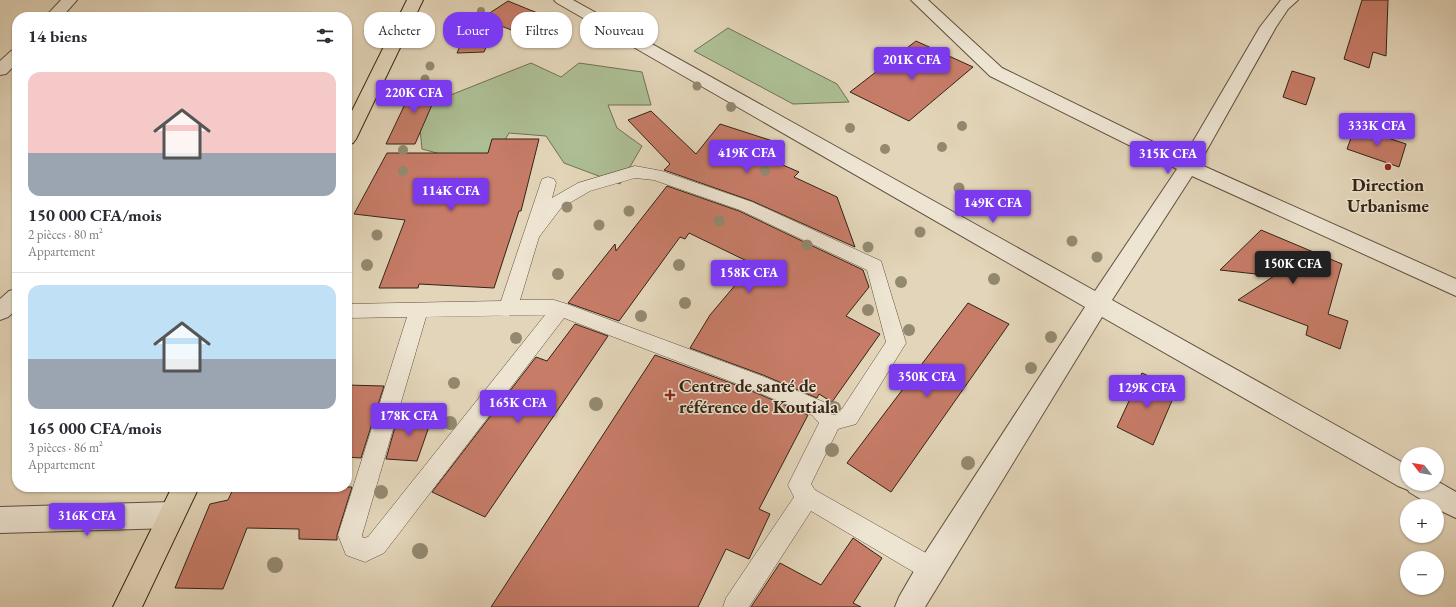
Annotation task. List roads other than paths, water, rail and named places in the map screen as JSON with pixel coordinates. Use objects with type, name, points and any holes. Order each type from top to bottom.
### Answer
[{"type":"main road","points":[[352,129],[417,1]]},
{"type":"main road","points":[[127,607],[184,492]]},
{"type":"street","points":[[58,12],[69,0]]},
{"type":"street","points":[[562,0],[1400,474]]},
{"type":"street","points":[[919,0],[996,72],[1188,167],[1456,288]]},
{"type":"street","points":[[909,607],[931,569],[1099,303],[1188,167],[1268,27],[1283,6],[1290,0]]},
{"type":"street","points":[[0,47],[12,53]]},
{"type":"street","points":[[0,70],[12,59]]},
{"type":"street","points":[[0,311],[12,301]]},
{"type":"street","points":[[1430,491],[1456,506]]},
{"type":"street","points":[[0,520],[172,515]]},
{"type":"lane","points":[[530,237],[555,204],[584,188],[634,172],[656,175],[746,206],[875,266],[896,344],[849,417],[831,421]]},
{"type":"lane","points":[[508,307],[548,183]]},
{"type":"lane","points":[[352,311],[554,306],[755,382],[819,409],[831,421]]},
{"type":"lane","points":[[419,309],[350,535],[354,547],[365,550],[376,545],[560,309]]},
{"type":"lane","points":[[831,421],[799,485],[806,497],[931,569]]},
{"type":"lane","points":[[735,607],[806,497]]},
{"type":"place","name":"Direction Urbanisme","points":[[1388,167]]},
{"type":"place","name":"Centre de santé de référence de Koutiala","points":[[670,395]]}]
